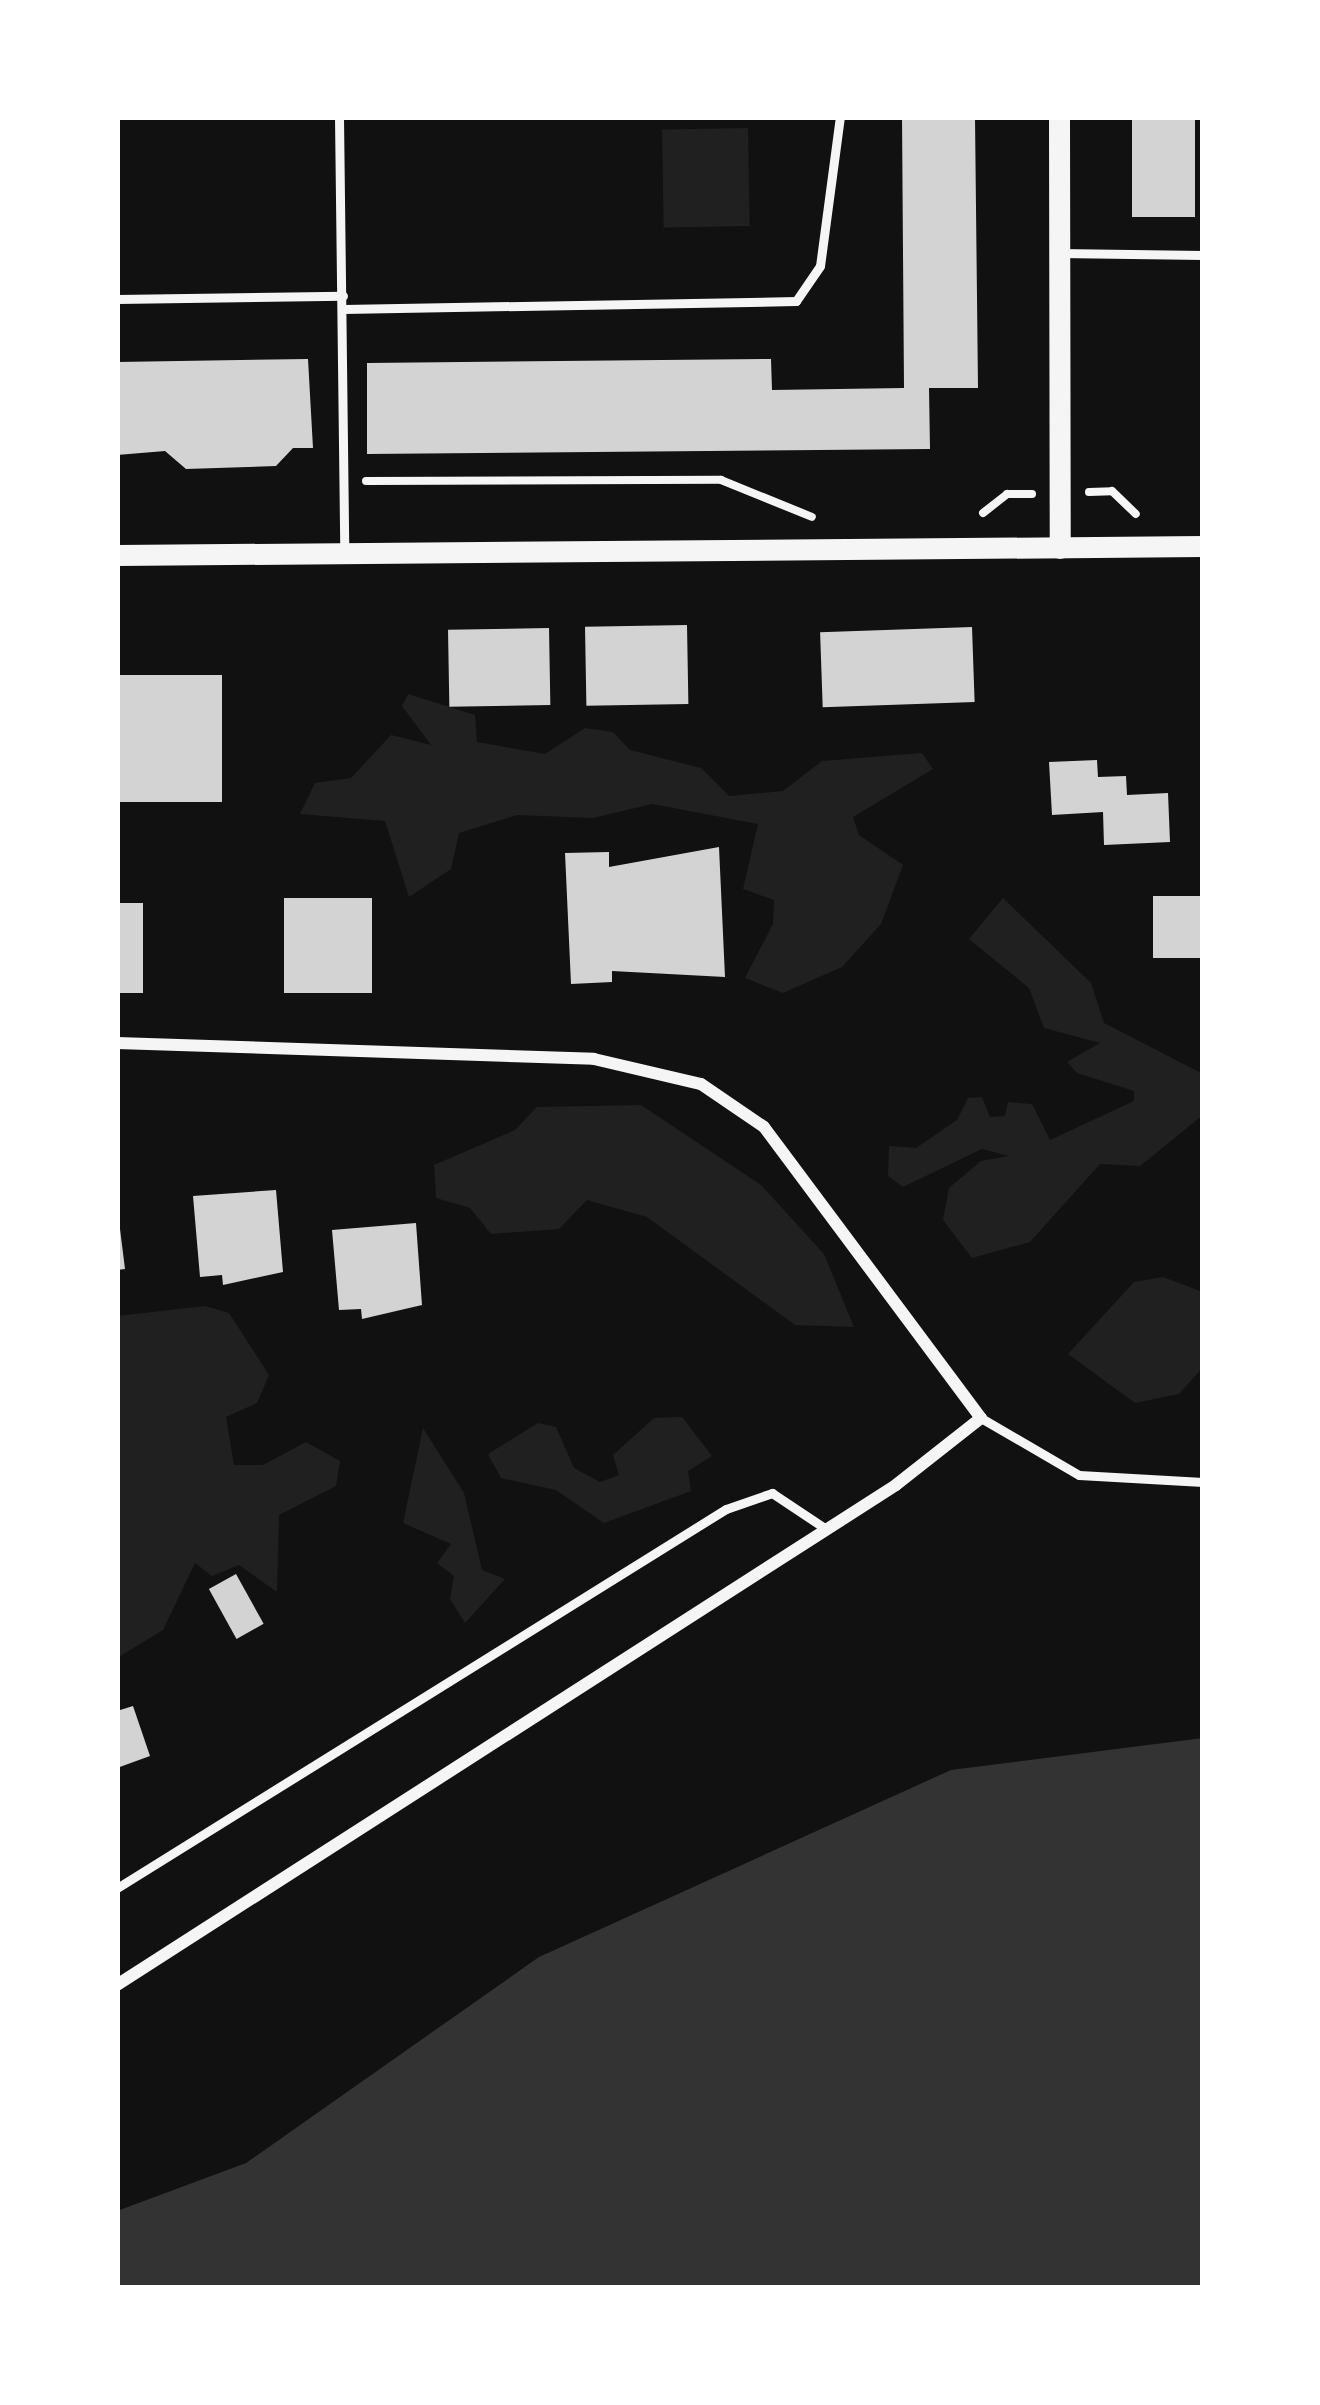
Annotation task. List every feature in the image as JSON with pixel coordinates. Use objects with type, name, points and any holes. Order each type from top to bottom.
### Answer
[{"type":"street","points":[[1059,117],[1060,548]]},
{"type":"street","points":[[117,555],[1203,546]]},
{"type":"street","points":[[117,1043],[594,1060],[701,1084],[764,1126],[981,1418],[826,1529],[117,1985]]},
{"type":"lane","points":[[339,117],[344,553]]},
{"type":"lane","points":[[343,309],[796,301],[820,266],[840,117]]},
{"type":"lane","points":[[1059,253],[1203,255]]},
{"type":"lane","points":[[117,299],[343,296]]},
{"type":"lane","points":[[981,1418],[1079,1475],[1203,1482]]},
{"type":"lane","points":[[117,1888],[726,1509],[772,1493],[826,1529]]},
{"type":"path","points":[[345,498],[362,481],[721,480],[833,516]]},
{"type":"path","points":[[966,513],[988,513],[1007,494],[1112,491],[1132,514],[1155,514]]},
{"type":"shaded area","points":[[748,128],[750,226],[664,227],[662,130]]},
{"type":"shaded area","points":[[408,694],[475,715],[477,742],[545,754],[585,728],[613,732],[630,750],[701,768],[729,796],[783,791],[822,761],[922,753],[933,769],[853,817],[859,835],[903,865],[881,924],[842,967],[783,993],[745,978],[773,924],[774,900],[743,889],[758,824],[652,804],[593,818],[517,815],[459,833],[451,869],[409,897],[385,821],[300,814],[315,783],[351,778],[391,735],[431,745],[402,706]]},
{"type":"shaded area","points":[[1003,898],[1091,983],[1104,1023],[1203,1074],[1203,1115],[1140,1166],[1100,1164],[1030,1242],[972,1258],[943,1220],[949,1188],[981,1161],[1009,1156],[982,1149],[903,1187],[888,1176],[889,1146],[916,1148],[957,1120],[968,1098],[982,1097],[990,1117],[1005,1116],[1008,1102],[1032,1104],[1050,1140],[1134,1101],[1134,1091],[1077,1073],[1067,1062],[1100,1043],[1044,1028],[1029,988],[969,939]]},
{"type":"shaded area","points":[[641,1105],[761,1185],[824,1254],[854,1327],[795,1325],[647,1217],[587,1200],[559,1229],[491,1234],[470,1208],[436,1198],[434,1165],[515,1130],[537,1107]]},
{"type":"shaded area","points":[[1163,1277],[1203,1292],[1203,1367],[1179,1394],[1135,1403],[1068,1354],[1134,1282]]},
{"type":"shaded area","points":[[205,1306],[229,1313],[269,1375],[257,1403],[226,1417],[234,1465],[263,1465],[306,1442],[340,1461],[336,1486],[279,1515],[277,1592],[239,1565],[212,1576],[195,1563],[163,1630],[117,1658],[117,1316]]},
{"type":"shaded area","points":[[682,1417],[712,1456],[688,1471],[691,1491],[604,1523],[556,1490],[501,1478],[488,1454],[538,1423],[556,1427],[574,1468],[600,1482],[619,1475],[613,1455],[654,1418]]},
{"type":"shaded area","points":[[423,1428],[464,1493],[482,1570],[505,1579],[465,1623],[450,1599],[454,1576],[437,1563],[451,1544],[403,1523]]},
{"type":"shaded area","points":[[1203,1738],[1203,2288],[117,2288],[117,2211],[246,2163],[539,1957],[951,1770]]},
{"type":"building","points":[[902,117],[975,117],[978,388],[929,388],[930,449],[367,454],[367,363],[771,359],[772,390],[904,388]]},
{"type":"building","points":[[1132,117],[1195,117],[1195,217],[1132,217]]},
{"type":"building","points":[[308,359],[313,448],[293,448],[276,466],[186,469],[165,451],[117,455],[117,362]]},
{"type":"building","points":[[687,625],[688,704],[586,706],[585,627]]},
{"type":"building","points":[[972,627],[975,702],[823,707],[820,632]]},
{"type":"building","points":[[549,628],[550,705],[449,707],[448,630]]},
{"type":"building","points":[[117,675],[222,675],[222,802],[117,802]]},
{"type":"building","points":[[1097,760],[1098,777],[1126,776],[1127,795],[1168,793],[1170,842],[1104,845],[1103,812],[1052,815],[1049,762]]},
{"type":"building","points":[[719,847],[725,977],[612,971],[612,982],[571,984],[565,853],[609,852],[609,867]]},
{"type":"building","points":[[1153,896],[1203,896],[1203,958],[1153,958]]},
{"type":"building","points":[[284,898],[372,898],[372,993],[284,993]]},
{"type":"building","points":[[117,903],[143,903],[143,993],[117,993]]},
{"type":"building","points":[[276,1190],[283,1272],[223,1285],[222,1275],[200,1277],[193,1196]]},
{"type":"building","points":[[117,1205],[125,1269],[117,1270]]},
{"type":"building","points":[[416,1223],[422,1305],[362,1319],[361,1309],[339,1310],[332,1230]]},
{"type":"building","points":[[236,1574],[264,1624],[237,1639],[209,1589]]},
{"type":"building","points":[[133,1706],[150,1756],[117,1768],[117,1711]]}]
